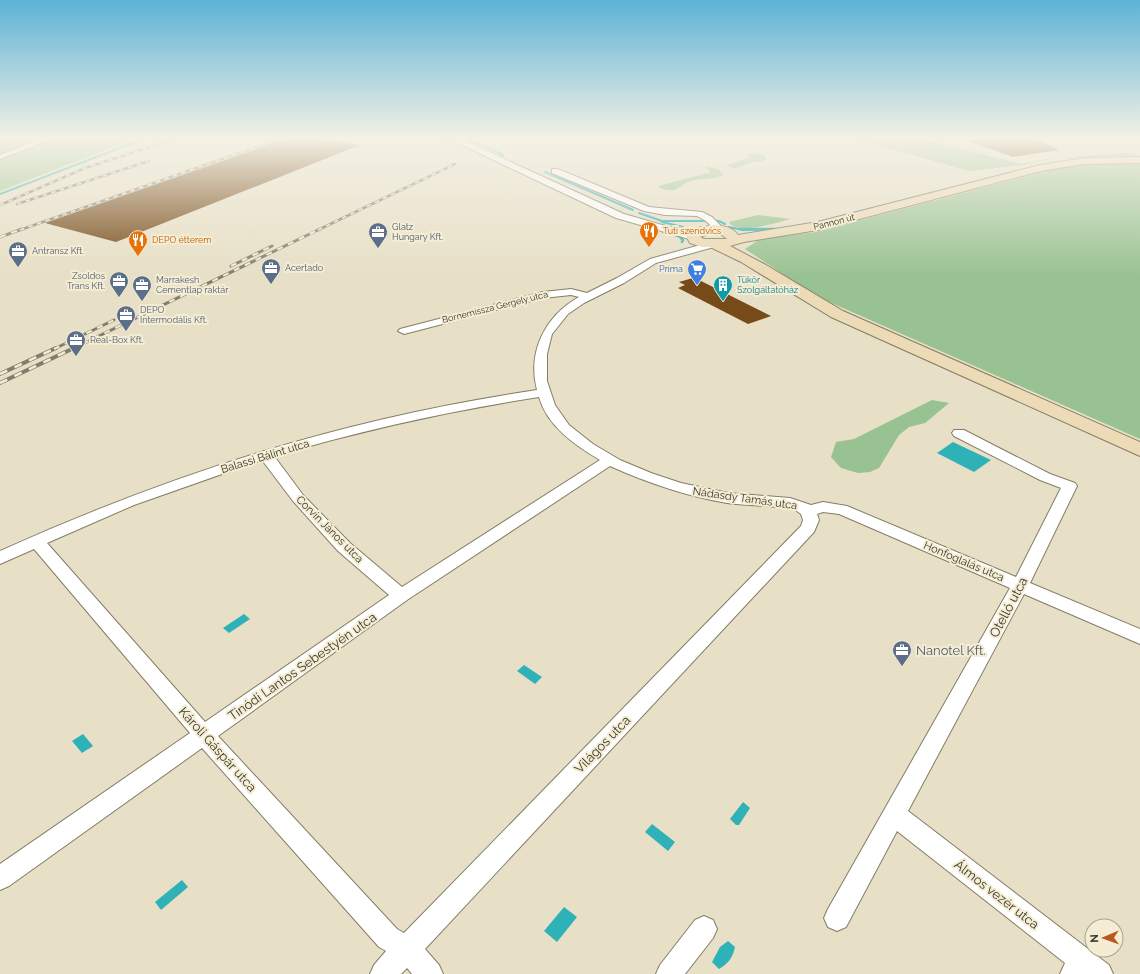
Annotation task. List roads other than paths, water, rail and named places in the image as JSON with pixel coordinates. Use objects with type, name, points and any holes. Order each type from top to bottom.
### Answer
[{"type":"main road","name":"Pannon út","points":[[728,236],[785,232],[818,226],[977,184]]},
{"type":"main road","points":[[701,232],[728,236],[740,252],[773,276],[808,299],[837,314],[1140,450]]},
{"type":"main road","points":[[701,232],[713,245],[730,251],[773,276]]},
{"type":"main road","points":[[713,245],[728,236]]},
{"type":"street","points":[[552,184],[620,216],[650,224],[701,232],[709,219],[699,214],[658,211],[588,184]]},
{"type":"street","points":[[627,200],[642,196]]},
{"type":"street","name":"Nádasdy Tamás utca","points":[[673,255],[690,245],[701,232]]},
{"type":"street","name":"Nádasdy Tamás utca","points":[[713,245],[654,260],[615,284],[587,296],[560,316],[547,334],[542,351],[541,363],[543,393],[550,408],[564,426],[584,443],[609,460],[651,479],[688,490],[727,498],[794,504],[803,506],[808,511]]},
{"type":"street","name":"Bornemissza Gergely utca","points":[[404,331],[525,299],[561,292],[571,292],[587,296]]},
{"type":"street","name":"Balassi Bálint utca","points":[[0,558],[36,541],[146,496],[266,455],[378,423],[451,408],[543,393]]},
{"type":"street","name":"Otelló utca","points":[[837,918],[1020,585],[1070,486],[1045,477],[959,433]]},
{"type":"street","name":"Corvin János utca","points":[[266,455],[298,498],[339,542],[401,596]]},
{"type":"street","name":"Tinódi Lantos Sebestyén utca","points":[[0,878],[401,596],[609,460]]},
{"type":"street","name":"Honfoglalás utca","points":[[808,511],[823,507],[842,509],[1140,637]]},
{"type":"street","name":"Világos utca","points":[[383,974],[808,528],[811,520],[808,511]]},
{"type":"street","name":"Károli Gáspár utca","points":[[36,541],[204,735],[388,938],[406,949],[430,974]]},
{"type":"street","name":"Álmos vezér utca","points":[[894,814],[1085,969]]},
{"type":"street","points":[[670,974],[704,929]]},
{"type":"water","points":[[953,442],[991,460],[974,472],[937,453]]},
{"type":"water","points":[[244,614],[250,619],[229,633],[223,628]]},
{"type":"water","points":[[524,665],[542,677],[535,684],[517,671]]},
{"type":"water","points":[[83,734],[93,746],[82,753],[72,741]]},
{"type":"water","points":[[743,802],[750,808],[739,825],[736,825],[730,819]]},
{"type":"water","points":[[652,824],[675,842],[668,851],[645,832]]},
{"type":"water","points":[[182,880],[188,887],[161,910],[155,902]]},
{"type":"water","points":[[564,907],[577,917],[557,942],[544,931]]},
{"type":"water","points":[[728,941],[735,947],[734,951],[725,965],[719,969],[712,962],[720,947]]},
{"type":"waterway","points":[[0,194],[25,184]]},
{"type":"waterway","points":[[574,184],[633,210]]},
{"type":"waterway","points":[[810,224],[965,184]]},
{"type":"waterway","points":[[639,213],[662,221],[719,221],[725,224]]},
{"type":"waterway","points":[[662,222],[683,227]]},
{"type":"waterway","points":[[729,227],[743,230],[778,229]]},
{"type":"waterway","points":[[739,229],[774,229]]},
{"type":"waterway","points":[[663,232],[679,236],[683,240],[682,242]]},
{"type":"railway","points":[[0,205],[47,184]]},
{"type":"railway","points":[[17,204],[77,184]]},
{"type":"railway","points":[[20,230],[150,184]]},
{"type":"railway","points":[[318,230],[413,184]]},
{"type":"railway","points":[[0,237],[22,229]]},
{"type":"railway","points":[[72,349],[320,229]]},
{"type":"railway","points":[[231,266],[272,246]]},
{"type":"railway","points":[[54,349],[114,320]]},
{"type":"railway","points":[[0,374],[56,348]]},
{"type":"railway","points":[[0,383],[74,348]]},
{"type":"place","name":"Tuti szendvics","points":[[649,248]]},
{"type":"place","name":"Glatz Hungary Kft.","points":[[378,249]]},
{"type":"place","name":"DEPO étterem","points":[[138,257]]},
{"type":"place","name":"Antransz Kft.","points":[[18,268]]},
{"type":"place","name":"Acertado","points":[[271,285]]},
{"type":"place","name":"Príma","points":[[697,286]]},
{"type":"place","name":"Zsoldos Trans Kft.","points":[[119,298]]},
{"type":"place","name":"Marrakesh Cementlap raktár","points":[[142,302]]},
{"type":"place","name":"Tükör Szolgáltatóház","points":[[723,302]]},
{"type":"place","name":"DEPO Intermodális Kft.","points":[[126,332]]},
{"type":"place","name":"Real-Box Kft.","points":[[76,357]]},
{"type":"place","name":"Nanotel Kft.","points":[[902,667]]}]
